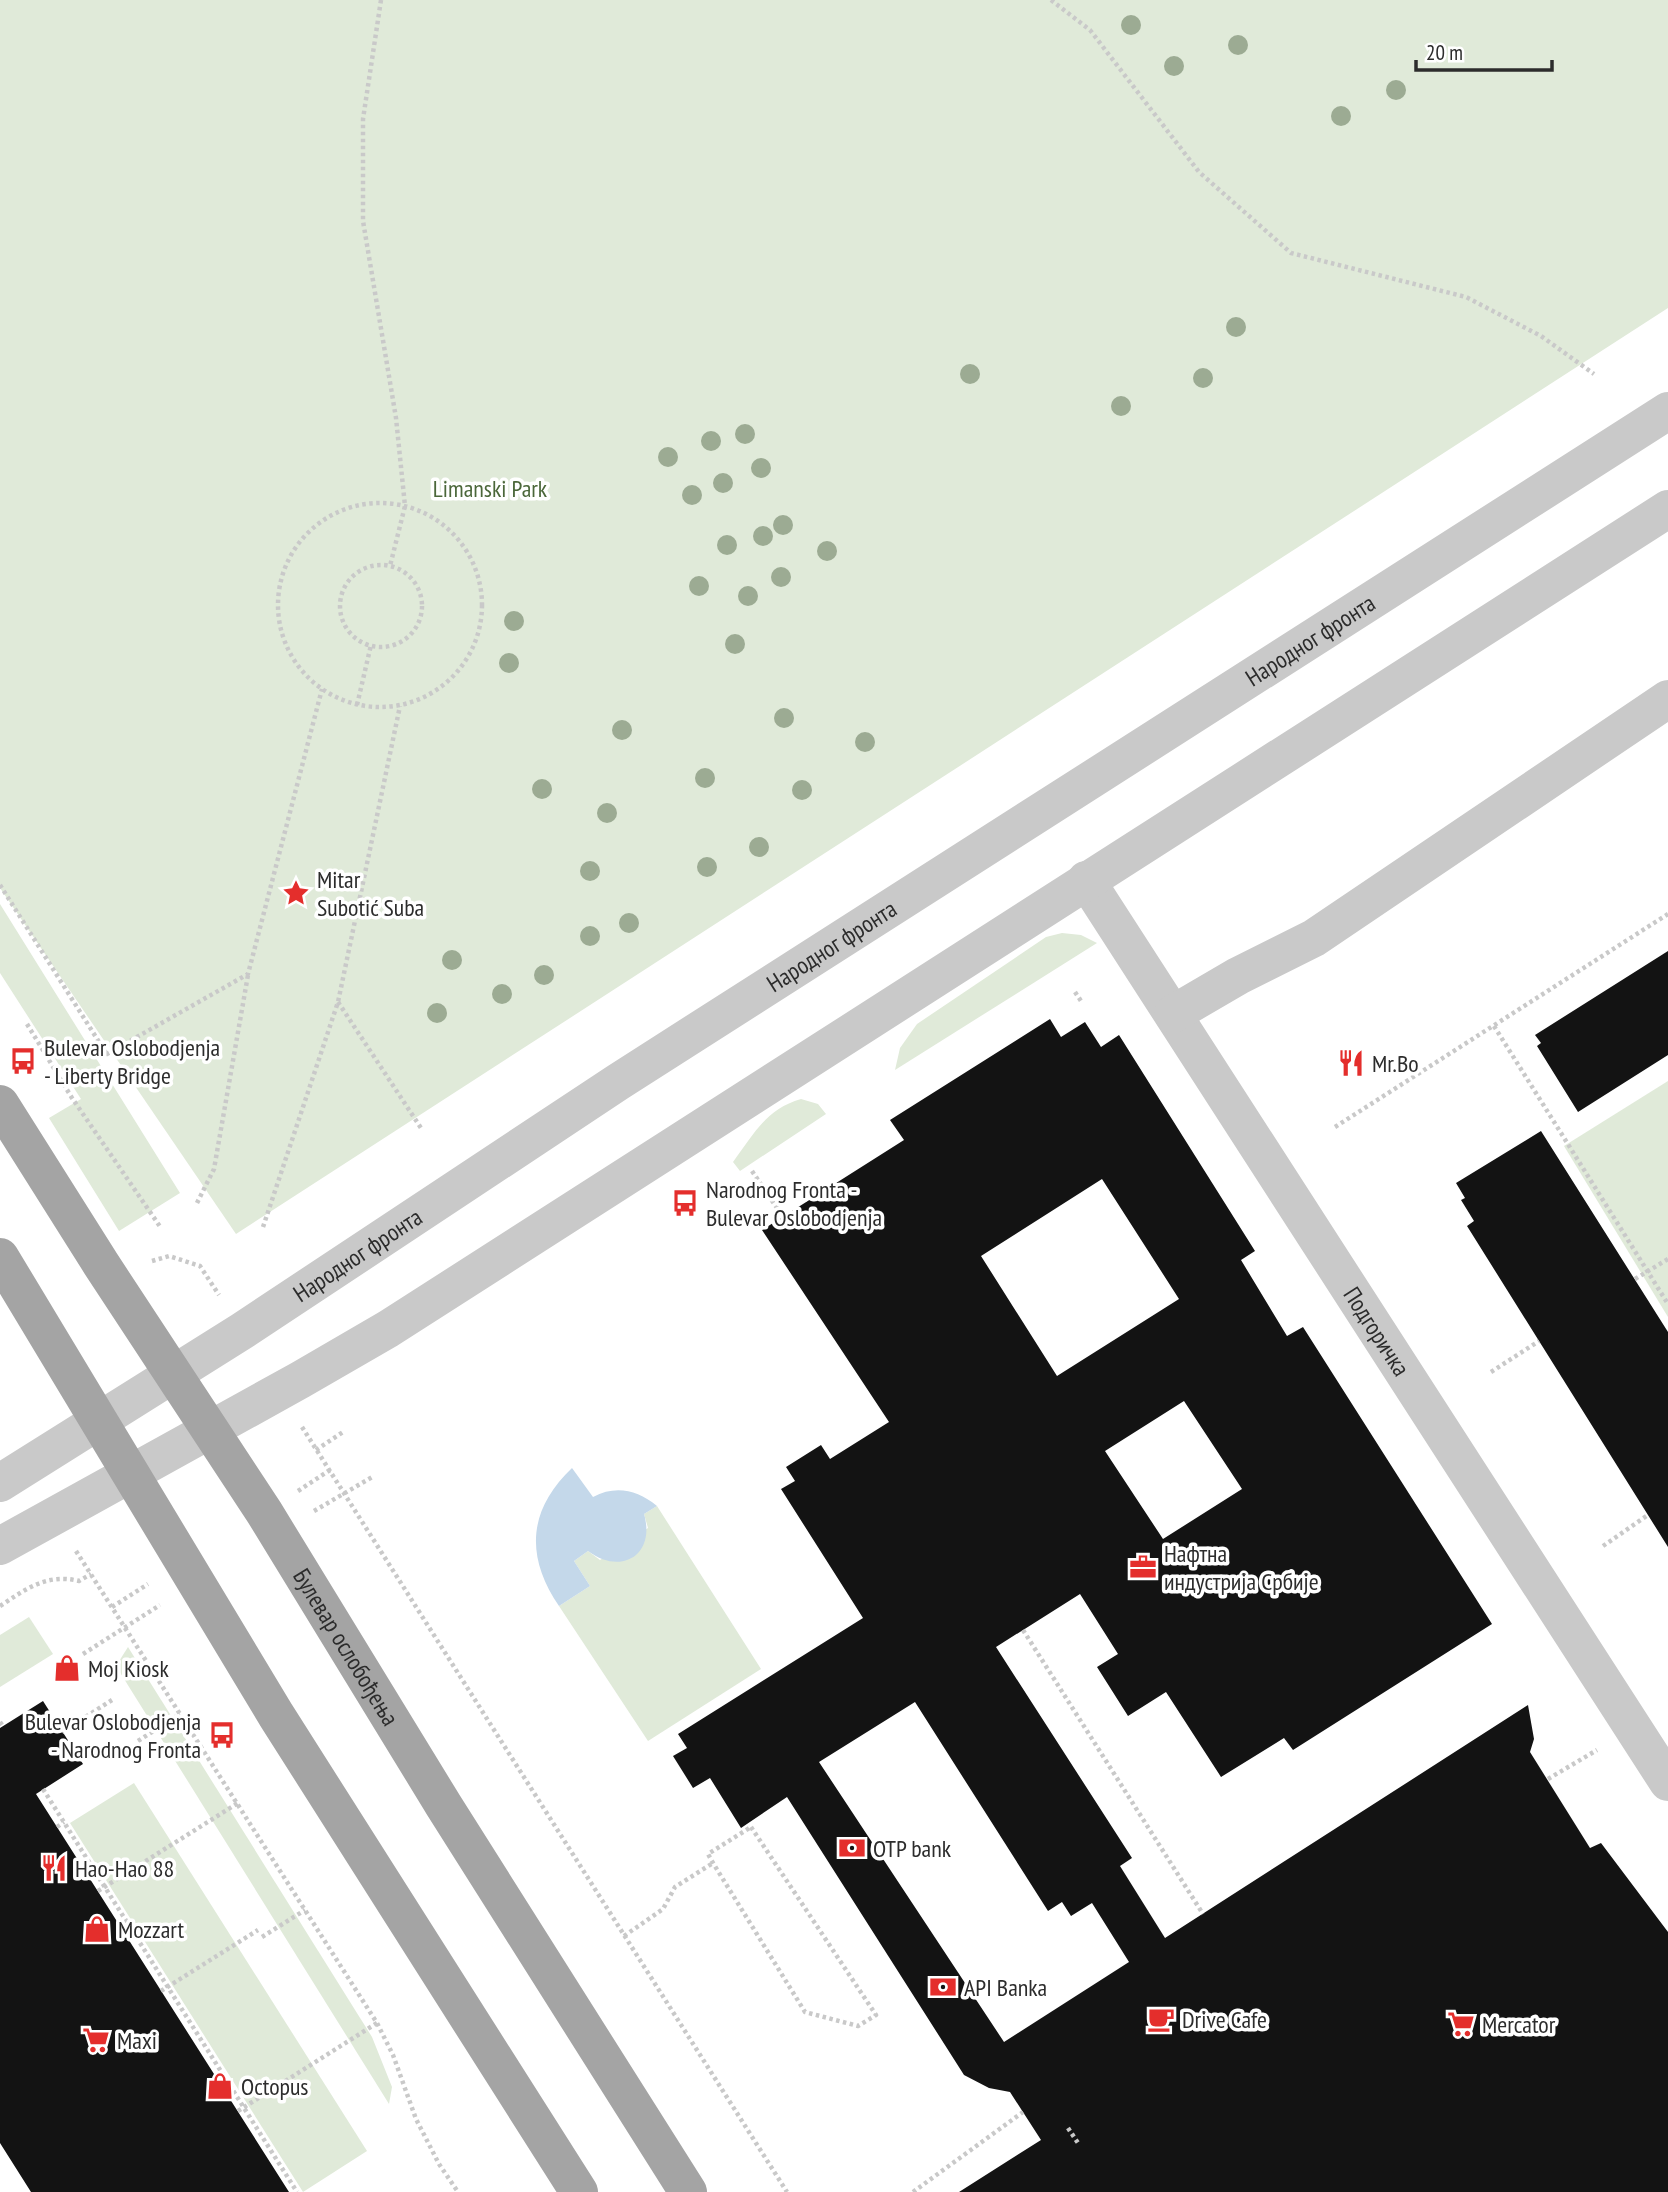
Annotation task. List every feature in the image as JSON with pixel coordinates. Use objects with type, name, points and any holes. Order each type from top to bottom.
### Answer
[{"type":"main road","name":"Булевар ослобођења","points":[[0,1104],[264,1513],[429,1783],[688,2192]]},
{"type":"main road","points":[[0,1257],[276,1715],[579,2192]]},
{"type":"street","name":"Народног фронта","points":[[0,1483],[174,1374],[629,1075],[1668,411]]},
{"type":"street","points":[[0,1546],[388,1329],[1668,509]]},
{"type":"street","points":[[1173,1014],[1238,976],[1314,938],[1668,699]]},
{"type":"street","name":"Подгоричка","points":[[1086,880],[1668,1783]]},
{"type":"path","points":[[381,0],[363,119],[363,221],[396,418],[405,506],[390,566]]},
{"type":"path","points":[[1051,0],[1090,30],[1199,172],[1291,253],[1466,297],[1541,336],[1594,374]]},
{"type":"path","points":[[374,503],[405,506],[431,516],[453,533],[470,555],[480,580],[482,608],[478,635],[467,660],[449,681],[426,696],[400,706],[357,705],[322,689],[298,667],[283,640],[277,609],[281,577],[294,548],[315,525],[343,510],[374,503]]},
{"type":"path","points":[[378,565],[390,566],[407,575],[416,585],[421,596],[421,616],[412,633],[402,641],[384,647],[371,645],[359,641],[346,627],[341,616],[341,597],[346,585],[359,571],[378,565]]},
{"type":"path","points":[[357,705],[371,645]]},
{"type":"path","points":[[197,1203],[214,1169],[248,974],[322,689]]},
{"type":"path","points":[[263,1227],[338,1002],[400,706]]},
{"type":"path","points":[[0,885],[107,1054]]},
{"type":"path","points":[[1335,1127],[1668,914]]},
{"type":"path","points":[[43,1050],[107,1054],[248,974]]},
{"type":"path","points":[[1075,992],[1082,1001]]},
{"type":"path","points":[[338,1002],[421,1128]]},
{"type":"path","points":[[27,1024],[72,1098],[161,1228]]},
{"type":"path","points":[[1494,1026],[1668,1304]]},
{"type":"path","points":[[752,1171],[783,1217]]},
{"type":"path","points":[[1635,1279],[1668,1259]]},
{"type":"path","points":[[1491,1372],[1539,1341]]},
{"type":"path","points":[[343,1432],[316,1450],[787,2192]]},
{"type":"path","points":[[1602,1546],[1648,1515]]},
{"type":"path","points":[[54,1516],[377,2023],[393,2055],[416,2119],[439,2164],[458,2192]]},
{"type":"path","points":[[0,1606],[44,1580],[68,1578],[79,1581],[90,1574]]},
{"type":"path","points":[[1023,1630],[1203,1914]]},
{"type":"path","points":[[62,1732],[112,1700]]},
{"type":"path","points":[[138,1741],[180,1714]]},
{"type":"path","points":[[43,1789],[297,2192]]},
{"type":"path","points":[[98,1891],[238,1803]]},
{"type":"path","points":[[57,1827],[64,1822]]},
{"type":"path","points":[[751,1827],[876,2015],[858,2026],[805,2012],[713,1863],[708,1854],[751,1827]]},
{"type":"path","points":[[625,1936],[663,1909],[675,1887],[713,1863]]},
{"type":"path","points":[[262,1937],[305,1910]]},
{"type":"path","points":[[161,1991],[258,1930]]},
{"type":"path","points":[[237,2111],[377,2023]]},
{"type":"path","points":[[913,2192],[1023,2112]]},
{"type":"path","points":[[1068,2128],[1078,2143]]},
{"type":"green space","name":"Limanski Park","points":[[0,0],[1668,0],[1668,308],[236,1234],[0,888]]},
{"type":"green space","points":[[0,904],[180,1193],[119,1231],[49,1118],[81,1099],[0,973]]},
{"type":"green space","points":[[1062,933],[1081,935],[1097,943],[895,1070],[900,1048],[917,1024],[1046,937]]},
{"type":"green space","points":[[1668,1081],[1668,1317],[1564,1146]]},
{"type":"green space","points":[[801,1099],[818,1104],[826,1114],[740,1171],[733,1162],[755,1132],[779,1109]]},
{"type":"green space","points":[[657,1506],[761,1669],[648,1741],[559,1606],[590,1586],[574,1561],[588,1551],[600,1560],[648,1528],[644,1514]]},
{"type":"green space","points":[[29,1617],[53,1654],[0,1687],[0,1635]]},
{"type":"green space","points":[[128,1647],[372,2037],[392,2087],[389,2104],[116,1666]]},
{"type":"green space","points":[[134,1783],[367,2151],[303,2192],[70,1823]]},
{"type":"water","points":[[572,1468],[593,1497],[610,1491],[626,1491],[642,1496],[657,1506],[644,1514],[645,1541],[633,1557],[612,1562],[588,1551],[574,1561],[590,1586],[559,1606],[540,1569],[536,1534],[547,1500]]},
{"type":"building","points":[[1668,951],[1668,1055],[1578,1112],[1537,1046],[1541,1043],[1535,1035]]},
{"type":"building","name":"Нафтна индустрија Србије","points":[[1050,1019],[1061,1037],[1085,1022],[1101,1047],[1119,1035],[1255,1251],[1241,1260],[1287,1336],[1303,1327],[1492,1624],[1293,1750],[1284,1738],[1221,1777],[1166,1692],[1128,1716],[1097,1667],[1118,1654],[1080,1594],[996,1647],[1132,1858],[1120,1866],[1165,1938],[1528,1705],[1534,1739],[1530,1752],[1590,1848],[1601,1843],[1668,1932],[1668,2192],[959,2192],[1041,2140],[1010,2092],[989,2088],[964,2075],[787,1797],[741,1828],[710,1778],[693,1788],[673,1756],[687,1748],[678,1734],[863,1618],[781,1489],[795,1481],[786,1467],[821,1445],[830,1459],[889,1422],[762,1230],[904,1140],[890,1120]],"holes":[[[1102,1179],[1179,1299],[1057,1376],[981,1256]],[[1184,1401],[1242,1489],[1163,1539],[1105,1451]],[[915,1702],[1048,1911],[1062,1902],[1071,1916],[1092,1903],[1129,1962],[1004,2042],[819,1762]]]},
{"type":"building","points":[[1541,1131],[1668,1332],[1668,1547],[1467,1226],[1474,1221],[1461,1200],[1465,1198],[1456,1183]]},
{"type":"building","points":[[43,1701],[83,1764],[36,1794],[289,2192],[31,2192],[0,2143],[0,1728]]},
{"type":"place","name":"Mitar Subotić Suba","points":[[296,893]]},
{"type":"place","name":"Bulevar Oslobodjenja - Liberty Bridge","points":[[23,1061]]},
{"type":"place","name":"Mr.Bo","points":[[1351,1063]]},
{"type":"place","name":"Narodnog Fronta - Bulevar Oslobodjenja","points":[[685,1203]]},
{"type":"place","name":"Нафтна индустрија Србије","points":[[1143,1567]]},
{"type":"place","name":"Moj Kiosk","points":[[67,1668]]},
{"type":"place","name":"Bulevar Oslobodjenja - Narodnog Fronta","points":[[222,1735]]},
{"type":"place","name":"OTP bank","points":[[852,1848]]},
{"type":"place","name":"Hao-Hao 88","points":[[54,1868]]},
{"type":"place","name":"Mozzart","points":[[97,1929]]},
{"type":"place","name":"API Banka","points":[[943,1987]]},
{"type":"place","name":"Drive Cafe","points":[[1161,2019]]},
{"type":"place","name":"Mercator","points":[[1461,2024]]},
{"type":"place","name":"Maxi","points":[[96,2040]]},
{"type":"place","name":"Octopus","points":[[220,2086]]}]
